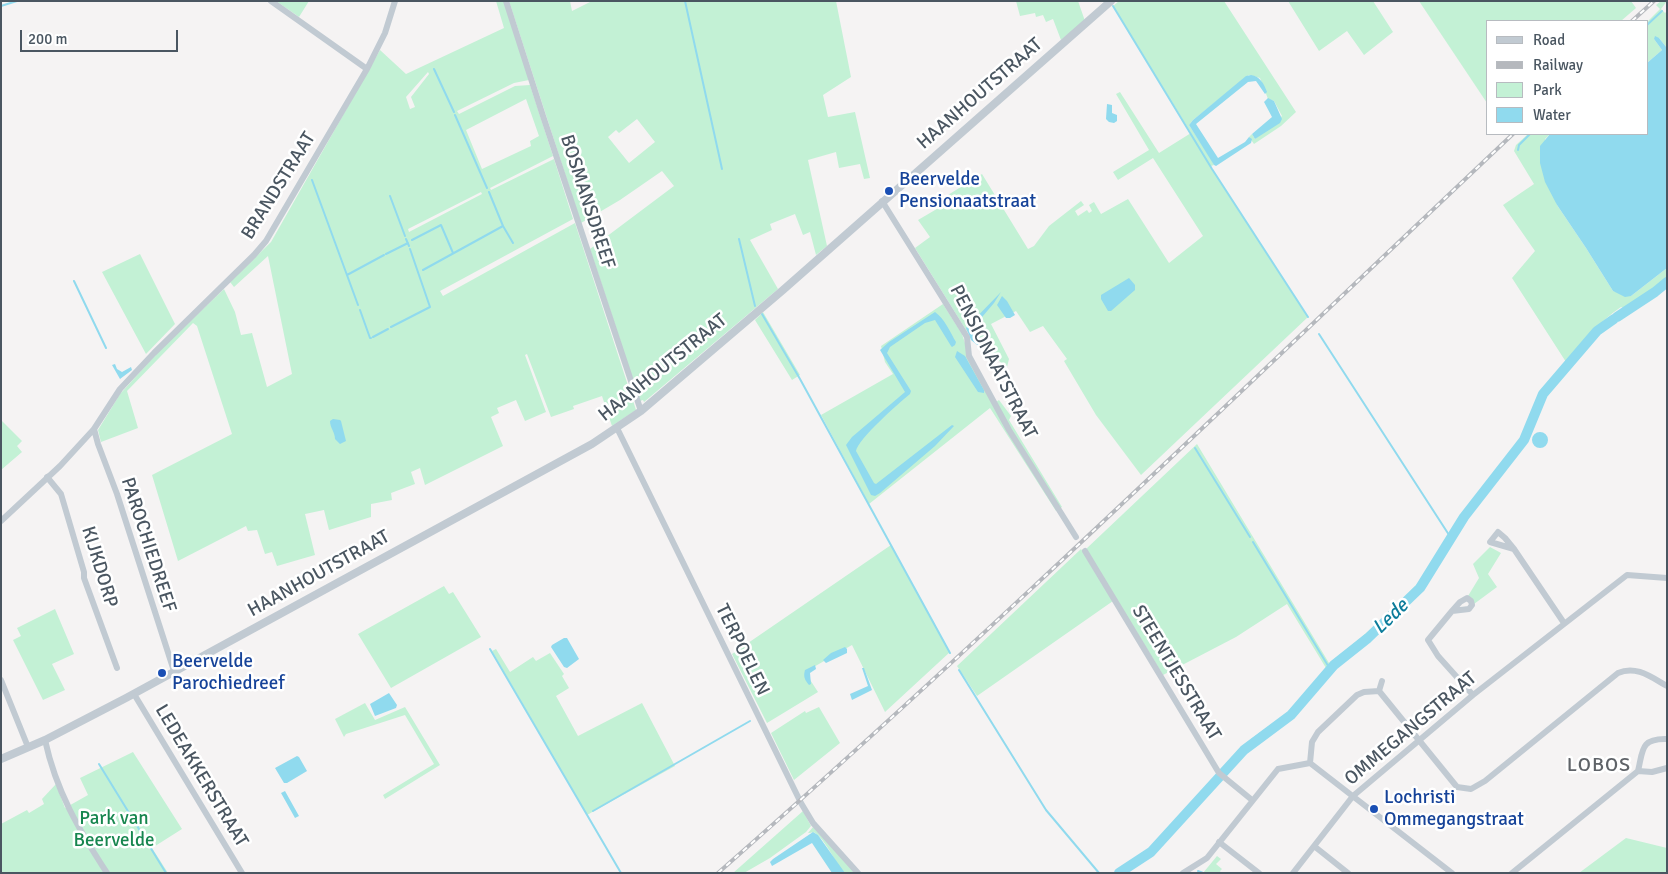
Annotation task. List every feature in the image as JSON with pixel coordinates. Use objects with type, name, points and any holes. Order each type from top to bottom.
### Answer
[{"type":"street","points":[[271,1],[368,68]]},
{"type":"street","name":"BRANDSTRAAT","points":[[1,521],[48,477],[94,429],[120,389],[134,374],[266,242],[368,68],[385,33],[395,1]]},
{"type":"street","name":"BOSMANSDREEF","points":[[506,1],[641,411]]},
{"type":"street","name":"HAANHOUTSTRAAT","points":[[45,740],[134,694],[592,444],[617,428],[641,411],[783,290],[1111,1]]},
{"type":"street","name":"PENSIONAATSTRAAT","points":[[882,201],[967,337],[969,356],[1009,430],[1076,537]]},
{"type":"street","name":"TERPOELEN","points":[[617,428],[801,803],[814,823],[858,873]]},
{"type":"street","name":"PAROCHIEDREEF","points":[[94,429],[117,494],[174,672]]},
{"type":"street","name":"KIJKDORP","points":[[48,477],[61,494],[84,572],[84,578],[117,668]]},
{"type":"street","points":[[1514,549],[1564,623]]},
{"type":"street","name":"STEENTJESSTRAAT","points":[[1085,551],[1221,775],[1252,800]]},
{"type":"street","name":"OMMEGANGSTRAAT","points":[[1293,873],[1353,796],[1473,695],[1564,623],[1627,575],[1667,578]]},
{"type":"street","points":[[1452,611],[1428,640],[1438,656],[1473,695]]},
{"type":"street","points":[[1379,691],[1457,786],[1471,789],[1618,673],[1634,670],[1645,673],[1667,686]]},
{"type":"street","points":[[1,680],[28,747]]},
{"type":"street","points":[[1379,691],[1382,681]]},
{"type":"street","points":[[1310,763],[1312,742],[1318,732],[1357,695],[1364,692],[1379,691]]},
{"type":"street","name":"LEDEAKKERSTRAAT","points":[[134,694],[242,873]]},
{"type":"street","points":[[1512,873],[1638,771],[1641,752],[1646,745],[1658,739],[1667,739]]},
{"type":"street","points":[[1,759],[45,740]]},
{"type":"street","points":[[1,764],[45,740]]},
{"type":"street","points":[[45,740],[67,806],[85,840],[107,873]]},
{"type":"street","points":[[1183,873],[1207,858],[1278,769],[1310,763],[1452,873]]},
{"type":"street","points":[[1638,771],[1652,772],[1667,768]]},
{"type":"street","points":[[1219,842],[1259,873]]},
{"type":"street","points":[[1314,846],[1348,873]]},
{"type":"green space","points":[[276,1],[309,1],[299,17]]},
{"type":"green space","points":[[496,1],[504,1],[529,80],[514,83],[457,111],[459,114],[515,86],[530,85],[553,156],[490,188],[491,190],[554,159],[573,219],[440,291],[443,296],[575,223],[636,410],[612,426],[602,396],[573,406],[574,409],[551,417],[527,354],[525,355],[546,412],[525,421],[516,400],[497,408],[499,413],[491,417],[503,446],[425,485],[420,468],[411,472],[415,484],[391,493],[392,500],[371,504],[371,517],[329,530],[324,510],[305,514],[315,555],[277,566],[272,552],[265,554],[257,530],[248,531],[246,526],[178,561],[152,475],[232,434],[197,326],[193,323],[127,391],[138,428],[101,442],[98,430],[120,394],[161,349],[224,289],[235,312],[241,335],[252,333],[267,387],[292,374],[268,256],[234,287],[230,282],[271,242],[380,50],[406,74],[504,28]],"holes":[[[428,72],[429,74],[411,97],[415,107],[410,109],[406,97]],[[526,99],[539,136],[530,141],[531,146],[482,169],[466,130]],[[481,192],[482,194],[409,232],[408,229]]]},
{"type":"green space","points":[[509,1],[570,1],[572,11],[592,1],[836,1],[851,77],[823,95],[828,117],[855,112],[870,178],[864,179],[860,164],[839,168],[836,152],[808,160],[827,246],[816,255],[810,232],[803,235],[795,214],[770,224],[772,230],[750,240],[778,289],[644,402],[643,400],[640,401],[590,249],[674,186],[662,171],[620,200],[581,223]],"holes":[[[637,119],[655,142],[629,163],[608,137],[616,130],[619,133]]]},
{"type":"green space","points":[[1016,1],[1078,1],[1085,21],[1061,40],[1053,19],[1046,22],[1043,15],[1036,17],[1035,13],[1020,16]]},
{"type":"green space","points":[[1119,1],[1224,1],[1296,112],[1281,126],[1254,144],[1249,137],[1252,134],[1255,139],[1282,116],[1274,101],[1268,99],[1260,78],[1249,75],[1189,125],[1212,160],[1214,165],[1211,166],[1212,169],[1308,317],[1141,475],[1096,415],[1064,361],[1067,359],[1043,326],[1030,332],[1016,311],[991,324],[1009,359],[1007,367],[982,348],[966,330],[915,248],[930,237],[918,220],[947,203],[943,198],[982,174],[1028,249],[1034,246],[1049,226],[1081,201],[1084,205],[1075,211],[1078,216],[1087,210],[1089,213],[1092,211],[1089,205],[1094,202],[1101,214],[1128,199],[1169,263],[1203,236],[1153,158],[1118,180],[1113,172],[1149,150],[1116,94],[1120,92],[1159,153],[1191,133],[1113,6]]},
{"type":"green space","points":[[1288,1],[1373,1],[1393,32],[1364,55],[1347,31],[1319,51]]},
{"type":"green space","points":[[1419,1],[1631,1],[1636,8],[1622,20],[1486,20],[1486,102]]},
{"type":"green space","points":[[1661,1],[1667,1],[1661,9],[1665,13],[1667,11],[1667,48],[1659,38],[1654,39],[1662,50],[1648,62],[1648,21],[1660,9],[1656,5]]},
{"type":"green space","points":[[1527,135],[1549,135],[1545,139],[1557,205],[1613,291],[1631,296],[1667,268],[1667,287],[1630,311],[1621,307],[1592,333],[1566,362],[1512,278],[1535,251],[1503,205],[1534,184],[1514,151],[1516,145]]},
{"type":"green space","points":[[140,254],[175,324],[146,354],[102,272]]},
{"type":"green space","points":[[943,304],[962,334],[993,404],[999,400],[1011,416],[1009,420],[1062,507],[1056,511],[990,408],[869,504],[821,415],[893,374],[885,362],[881,346]]},
{"type":"green space","points":[[763,312],[800,375],[792,380],[755,320]]},
{"type":"green space","points":[[1,420],[22,441],[17,446],[22,452],[1,470]]},
{"type":"green space","points":[[1197,444],[1329,663],[1375,625],[1419,582],[1420,585],[1391,615],[1331,666],[1290,713],[1253,741],[1251,739],[1291,710],[1326,668],[1287,604],[1236,637],[1163,675],[1086,549]]},
{"type":"green space","points":[[891,545],[950,652],[885,712],[852,645],[805,672],[818,692],[767,723],[732,654]]},
{"type":"green space","points":[[1490,547],[1501,553],[1488,574],[1497,587],[1474,604],[1468,596],[1479,578],[1473,564]]},
{"type":"green space","points":[[1081,549],[1113,601],[977,696],[957,666]]},
{"type":"green space","points":[[444,586],[449,594],[453,592],[481,637],[391,688],[358,634]]},
{"type":"green space","points":[[55,609],[74,654],[52,664],[65,690],[43,700],[13,640],[21,636],[17,628]]},
{"type":"green space","points":[[496,649],[510,672],[533,657],[536,661],[550,653],[564,674],[562,676],[569,688],[556,696],[578,736],[642,703],[675,766],[587,815],[492,651]]},
{"type":"green space","points":[[365,703],[375,720],[405,707],[440,765],[385,799],[383,795],[434,764],[405,715],[346,734],[344,737],[335,719]]},
{"type":"green space","points":[[819,707],[840,743],[794,780],[771,733],[805,711],[806,713]]},
{"type":"green space","name":"Park van Beervelde","points":[[133,752],[182,829],[152,848],[168,873],[1,873],[1,824],[27,810],[29,813],[44,804],[42,799],[56,784],[65,808],[88,795],[80,778]]},
{"type":"green space","points":[[803,811],[811,826],[806,832],[770,858],[744,873],[733,873]]},
{"type":"green space","points":[[813,827],[856,873],[843,873],[819,836],[814,833],[808,833]]},
{"type":"green space","points":[[1626,838],[1667,848],[1667,873],[1579,873]]},
{"type":"green space","points":[[1217,856],[1221,859],[1216,864],[1222,869],[1221,873],[1203,873]]},
{"type":"water","points":[[1655,36],[1659,38],[1667,48],[1667,268],[1631,296],[1625,297],[1613,291],[1557,205],[1545,182],[1540,163],[1540,146],[1549,135],[1648,135],[1648,62],[1662,50],[1654,39]]},
{"type":"water","points":[[1251,75],[1261,81],[1267,92],[1265,94],[1256,81],[1248,82],[1196,124],[1218,158],[1245,142],[1249,137],[1252,139],[1251,143],[1216,166],[1189,125],[1246,76]]},
{"type":"water","points":[[1268,98],[1274,101],[1282,119],[1280,123],[1255,139],[1252,134],[1272,117],[1264,102]]},
{"type":"water","points":[[1107,104],[1112,105],[1112,113],[1117,115],[1117,121],[1114,123],[1106,119]]},
{"type":"water","points":[[1129,278],[1135,285],[1135,290],[1111,311],[1108,311],[1101,299],[1101,295]]},
{"type":"water","points":[[1001,292],[971,330],[998,359],[995,359],[971,340],[966,328]]},
{"type":"water","points":[[1002,296],[1015,315],[1010,318],[1006,318],[997,305]]},
{"type":"water","points":[[935,312],[947,326],[956,342],[955,345],[951,346],[935,320],[925,323],[890,347],[887,353],[911,391],[871,430],[858,445],[856,451],[876,484],[952,425],[954,426],[935,446],[880,493],[875,496],[871,495],[846,445],[852,437],[905,392],[880,350]]},
{"type":"water","points":[[957,351],[965,356],[984,393],[978,392],[955,357]]},
{"type":"water","points":[[115,364],[117,369],[122,372],[131,367],[132,370],[120,379],[112,365]]},
{"type":"water","points":[[333,419],[341,421],[346,441],[340,444],[335,439],[331,426],[330,421]]},
{"type":"water","points":[[1540,432],[1548,440],[1540,448],[1532,440]]},
{"type":"water","points":[[567,638],[579,659],[567,668],[564,667],[551,647]]},
{"type":"water","points":[[845,647],[847,653],[826,663],[823,660],[831,653]]},
{"type":"water","points":[[815,665],[816,669],[810,673],[811,684],[809,685],[804,675],[805,670]]},
{"type":"water","points":[[862,668],[864,668],[872,690],[852,700],[850,694],[868,686]]},
{"type":"water","points":[[389,693],[397,705],[396,708],[375,716],[370,704]]},
{"type":"water","points":[[297,756],[307,771],[284,783],[275,768]]},
{"type":"water","points":[[285,791],[299,816],[295,818],[281,793]]},
{"type":"water","points":[[813,832],[818,835],[845,873],[832,873],[812,843],[772,866],[770,862],[773,859]]},
{"type":"waterway","points":[[1,6],[17,1]]},
{"type":"waterway","points":[[685,1],[722,169]]},
{"type":"waterway","points":[[1113,6],[1212,169],[1308,317]]},
{"type":"waterway","points":[[1648,24],[1662,11]]},
{"type":"waterway","points":[[434,69],[454,112]]},
{"type":"waterway","points":[[455,115],[487,188]]},
{"type":"waterway","points":[[1518,150],[1519,145],[1529,135]]},
{"type":"waterway","points":[[312,180],[358,305]]},
{"type":"waterway","points":[[489,192],[503,226]]},
{"type":"waterway","points":[[390,196],[405,236]]},
{"type":"waterway","points":[[412,240],[441,225],[453,253]]},
{"type":"waterway","points":[[423,270],[503,226],[513,243]]},
{"type":"waterway","points":[[406,239],[409,246]]},
{"type":"waterway","points":[[739,239],[755,306]]},
{"type":"waterway","points":[[386,254],[408,243]]},
{"type":"waterway","points":[[391,327],[430,307],[410,249]]},
{"type":"waterway","points":[[347,275],[384,255]]},
{"type":"waterway","points":[[74,281],[106,348]]},
{"type":"waterway","name":"Lede","points":[[1617,317],[1667,282]]},
{"type":"waterway","points":[[360,310],[371,338]]},
{"type":"waterway","points":[[762,314],[800,379],[950,653]]},
{"type":"waterway","name":"Lede","points":[[1119,873],[1151,852],[1244,750],[1291,715],[1334,665],[1368,638],[1420,588],[1464,517],[1524,440],[1543,394],[1597,331],[1614,319]]},
{"type":"waterway","points":[[373,337],[388,329]]},
{"type":"waterway","points":[[1319,334],[1451,538]]},
{"type":"waterway","points":[[1195,448],[1250,537]]},
{"type":"waterway","points":[[1253,542],[1330,669]]},
{"type":"waterway","points":[[490,649],[621,873]]},
{"type":"waterway","points":[[959,670],[1046,810],[1099,873]]},
{"type":"waterway","points":[[593,811],[750,721]]},
{"type":"waterway","points":[[99,764],[166,873]]},
{"type":"waterway","points":[[1198,871],[1203,873]]},
{"type":"railway","points":[[1633,20],[1654,1]]},
{"type":"railway","points":[[718,873],[1020,600],[1512,135]]},
{"type":"place","name":"Beervelde Pensionaatstraat","points":[[889,191]]},
{"type":"place","name":"Beervelde Parochiedreef","points":[[162,673]]},
{"type":"place","name":"Lochristi Ommegangstraat","points":[[1374,809]]},
{"type":"district","name":"LOBOS","points":[[1599,766]]}]
